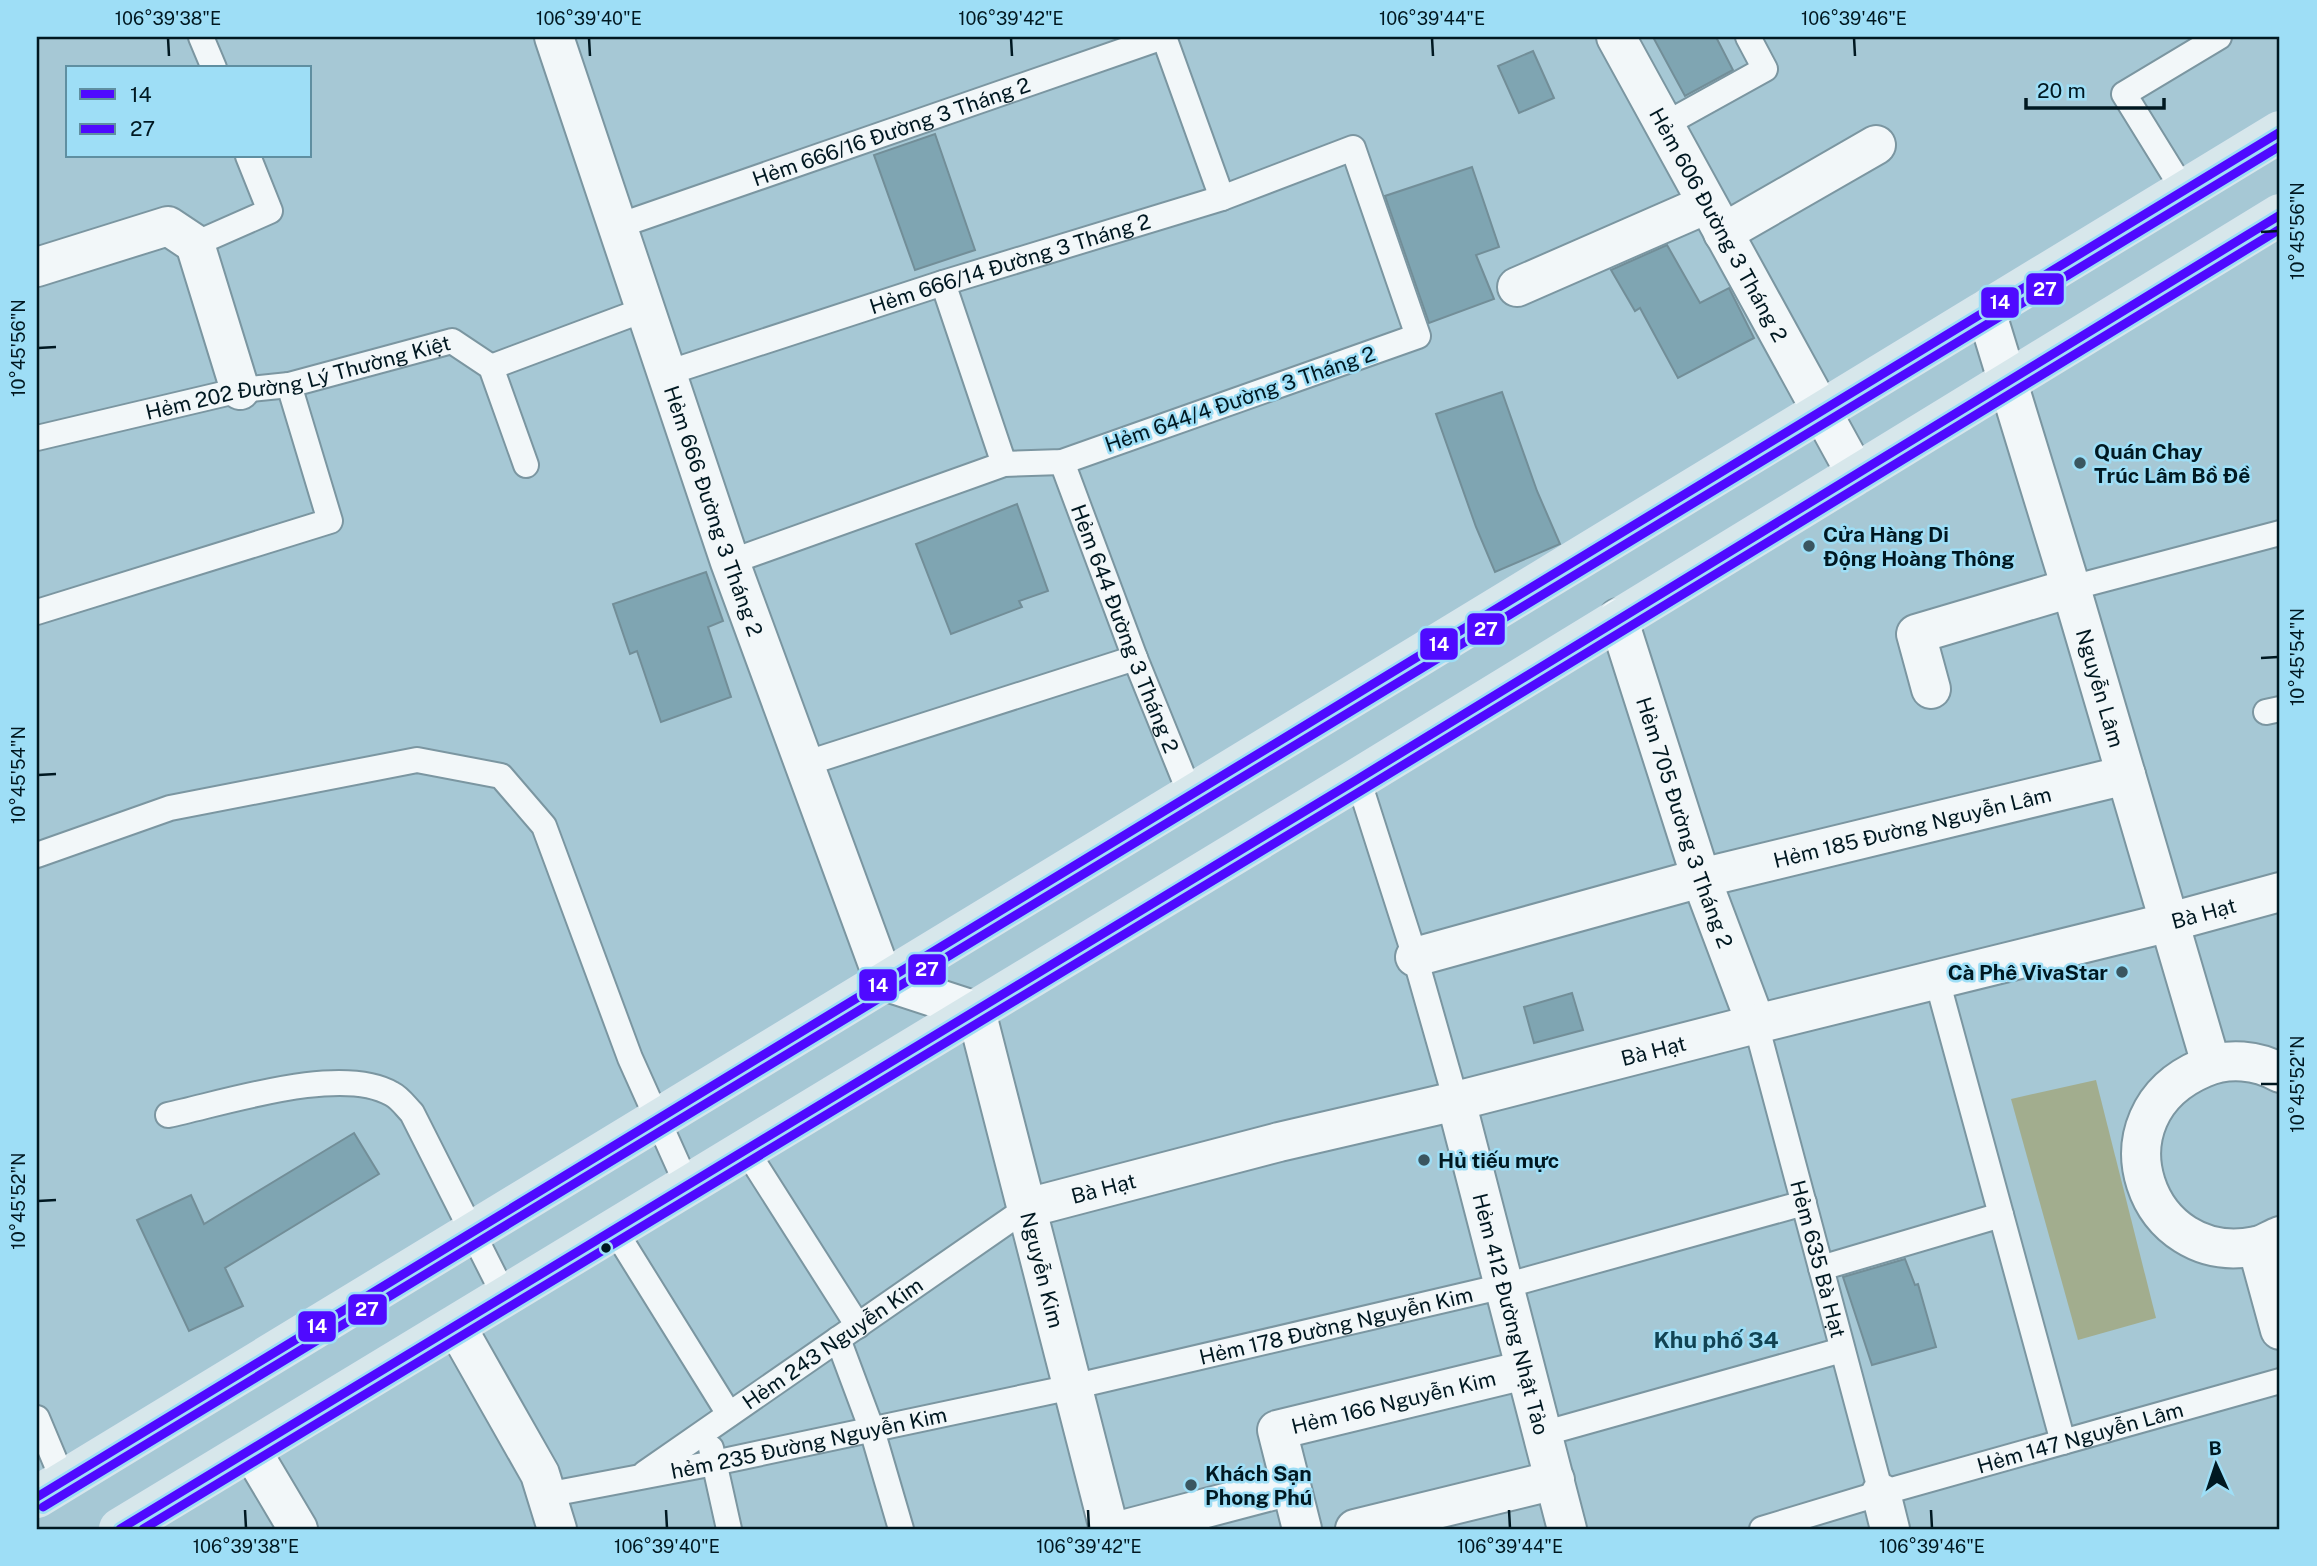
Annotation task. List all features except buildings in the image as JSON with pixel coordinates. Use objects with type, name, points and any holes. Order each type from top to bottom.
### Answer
[{"type":"main road","points":[[50,1489],[2280,132]]},
{"type":"main road","points":[[120,1529],[1358,779],[2280,215]]},
{"type":"street","name":"Hẻm 606 Đường 3 Tháng 2","points":[[1616,37],[1856,474]]},
{"type":"street","name":"Hẻm 666 Đường 3 Tháng 2","points":[[561,39],[618,226],[730,562],[884,981]]},
{"type":"street","points":[[1517,287],[1715,219],[1875,145]]},
{"type":"street","points":[[37,267],[168,226],[195,244],[240,390]]},
{"type":"street","name":"Nguyễn Lâm","points":[[1986,311],[2171,922],[2211,1065]]},
{"type":"street","points":[[1931,689],[1916,634],[2071,588]]},
{"type":"street","name":"Hẻm 705 Đường 3 Tháng 2","points":[[1618,618],[1701,878],[1756,1024]]},
{"type":"street","name":"Hẻm 185 Đường Nguyễn Lâm","points":[[1415,957],[1701,878],[2126,775]]},
{"type":"street","name":"Bà Hạt","points":[[1027,1208],[1279,1142],[1456,1101],[2171,922],[2280,892]]},
{"type":"street","points":[[884,981],[976,1011]]},
{"type":"street","name":"Nguyễn Kim","points":[[976,1011],[1109,1529]]},
{"type":"street","points":[[2280,1073],[2269,1067],[2240,1061],[2211,1065],[2184,1076],[2162,1095],[2147,1121],[2141,1149],[2144,1178],[2155,1205],[2174,1227],[2199,1242],[2228,1248],[2269,1241],[2280,1330]]},
{"type":"street","name":"Hẻm 412 Đường Nhật Tảo","points":[[1456,1101],[1567,1529]]},
{"type":"street","points":[[456,1326],[540,1474],[551,1512]]},
{"type":"street","name":"Hẻm 166 Nguyễn Kim","points":[[1302,1529],[1277,1430],[1525,1370]]},
{"type":"street","points":[[251,1450],[298,1529]]},
{"type":"street","points":[[1374,1527],[1555,1480]]},
{"type":"street","points":[[1126,1529],[1290,1486]]},
{"type":"street","points":[[1881,1493],[1890,1529]]},
{"type":"lane","points":[[201,37],[213,66]]},
{"type":"lane","name":"Hẻm 666/16 Đường 3 Tháng 2","points":[[618,226],[1164,37],[1222,198]]},
{"type":"lane","points":[[1664,125],[1765,69],[1748,37]]},
{"type":"lane","points":[[2184,191],[2124,94],[2219,37]]},
{"type":"lane","name":"Hẻm 666/14 Đường 3 Tháng 2","points":[[667,373],[943,283],[1222,198],[1353,148],[1418,336]]},
{"type":"lane","points":[[195,244],[270,211],[249,158]]},
{"type":"lane","points":[[943,283],[1004,464]]},
{"type":"lane","points":[[526,465],[491,367],[646,309]]},
{"type":"lane","name":"Hẻm 644/4 Đường 3 Tháng 2","points":[[730,562],[1004,464],[1062,462],[1418,336]]},
{"type":"lane","name":"Hẻm 202 Đường Lý Thường Kiệt","points":[[37,439],[240,390],[289,385],[452,341],[491,367]]},
{"type":"lane","points":[[37,612],[330,522],[289,385]]},
{"type":"lane","name":"Hẻm 644 Đường 3 Tháng 2","points":[[1062,462],[1135,658],[1191,796]]},
{"type":"lane","points":[[2071,588],[2280,533]]},
{"type":"lane","points":[[804,764],[1135,658]]},
{"type":"lane","points":[[37,855],[170,808],[417,760],[501,776],[544,826],[630,1058],[687,1185]]},
{"type":"lane","points":[[1358,779],[1415,957],[1456,1101]]},
{"type":"lane","points":[[1937,980],[2063,1442]]},
{"type":"lane","name":"Hẻm 635 Bà Hạt","points":[[1756,1024],[1881,1493]]},
{"type":"lane","points":[[168,1115],[316,1082],[365,1084],[393,1094],[412,1113],[505,1297]]},
{"type":"lane","points":[[746,1150],[848,1332],[872,1430],[901,1529]]},
{"type":"lane","name":"Hẻm 178 Đường Nguyễn Kim","points":[[1072,1387],[1504,1286],[1804,1203]]},
{"type":"lane","name":"Hẻm 243 Nguyễn Kim","points":[[638,1478],[1027,1208]]},
{"type":"lane","points":[[1821,1268],[2001,1215]]},
{"type":"lane","points":[[614,1229],[730,1415]]},
{"type":"lane","points":[[1542,1434],[1842,1350]]},
{"type":"lane","name":"Hẻm 147 Nguyễn Lâm","points":[[1762,1529],[2280,1381]]},
{"type":"lane","name":"hẻm 235 Đường Nguyễn Kim","points":[[551,1512],[638,1478],[1072,1387]]},
{"type":"lane","points":[[37,1418],[50,1489]]},
{"type":"lane","points":[[708,1429],[729,1529]]},
{"type":"green space","points":[[2096,1080],[2156,1318],[2078,1340],[2011,1099]]},
{"type":"transit line","name":"14","points":[[37,1497],[2280,132]]},
{"type":"transit line","name":"27","points":[[43,1507],[2280,146]]},
{"type":"transit line","name":"14","points":[[120,1529],[1358,779],[2280,215]]},
{"type":"transit line","name":"27","points":[[143,1529],[1364,789],[2280,229]]},
{"type":"place","name":"Quán Chay Trúc Lâm Bồ Đề","points":[[2080,463]]},
{"type":"place","name":"Cửa Hàng Di Động Hoàng Thông","points":[[1809,546]]},
{"type":"place","name":"Cà Phê VivaStar","points":[[2122,972]]},
{"type":"place","name":"Hủ tiếu mực","points":[[1424,1160]]},
{"type":"place","name":"Khách Sạn Phong Phú","points":[[1191,1485]]},
{"type":"district","name":"Khu phố 34","points":[[1716,1339]]}]
